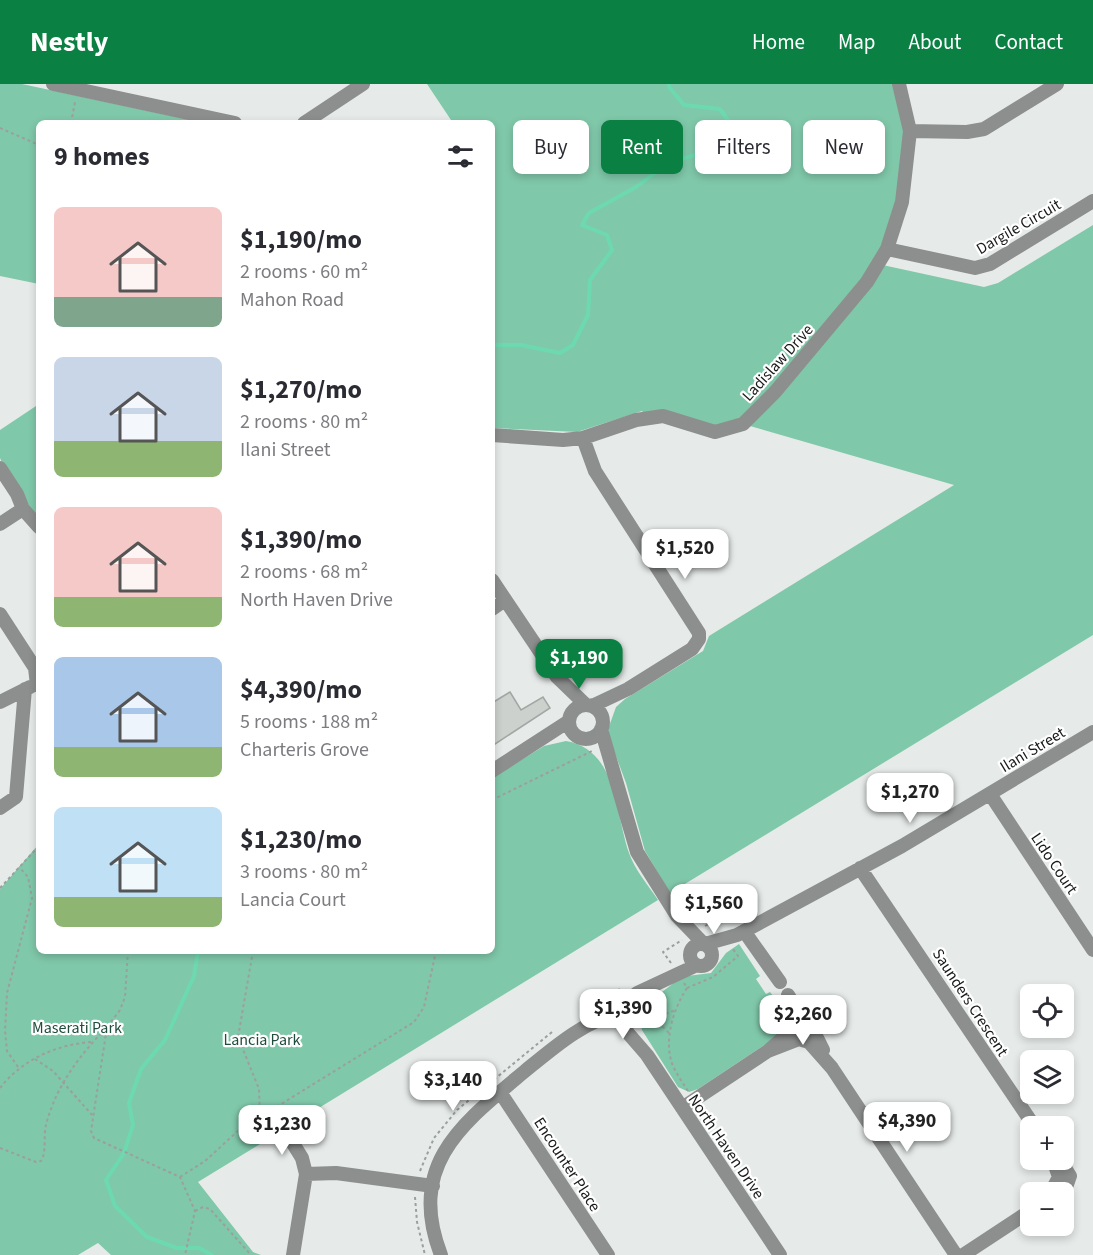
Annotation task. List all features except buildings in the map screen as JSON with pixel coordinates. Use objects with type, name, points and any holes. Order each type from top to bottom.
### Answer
[{"type":"street","points":[[53,84],[78,89],[117,91],[224,120]]},
{"type":"street","points":[[309,120],[363,84]]},
{"type":"street","name":"Ladislaw Drive","points":[[495,435],[563,440],[584,438],[636,420],[663,416],[715,432],[743,424],[775,393],[867,282],[887,249],[902,202],[910,131],[899,84]]},
{"type":"street","points":[[910,131],[967,132],[984,129],[1057,84]]},
{"type":"street","name":"Dargile Circuit","points":[[887,249],[975,268],[990,264],[1093,201]]},
{"type":"street","points":[[575,727],[577,707],[589,705],[628,689],[692,649],[699,633],[591,465],[584,438]]},
{"type":"street","points":[[0,468],[17,494],[23,509],[36,524]]},
{"type":"street","points":[[0,524],[23,509]]},
{"type":"street","points":[[495,585],[556,677],[575,727],[611,764]]},
{"type":"street","points":[[495,607],[505,600]]},
{"type":"street","points":[[0,614],[35,668],[16,797],[0,808]]},
{"type":"street","points":[[441,1255],[433,1229],[433,1186],[443,1154],[452,1139],[474,1113],[543,1056],[587,1027],[628,1014],[654,985],[676,972],[692,958],[705,966],[713,958],[711,948],[697,940],[677,916],[637,852],[622,793],[611,764],[600,711],[589,705],[556,677]]},
{"type":"street","points":[[0,702],[33,686]]},
{"type":"street","points":[[575,727],[594,737],[628,689]]},
{"type":"street","points":[[495,769],[537,744],[575,727]]},
{"type":"street","name":"Ilani Street","points":[[713,958],[734,937],[865,866],[1093,732]]},
{"type":"street","name":"Lido Court","points":[[990,794],[1093,950]]},
{"type":"street","name":"Saunders Crescent","points":[[865,866],[881,895],[1027,1116]]},
{"type":"street","points":[[734,937],[780,982]]},
{"type":"street","name":"Ilani Street","points":[[692,958],[693,946],[697,940],[734,937]]},
{"type":"street","points":[[788,995],[798,1011],[802,1029]]},
{"type":"street","name":"North Haven Drive","points":[[628,1014],[647,1055],[780,1255]]},
{"type":"street","points":[[682,1108],[768,1051],[792,1030],[802,1029],[817,1038],[832,1068],[956,1255]]},
{"type":"street","points":[[768,1051],[792,1041],[804,1040],[832,1068]]},
{"type":"street","name":"Encounter Place","points":[[500,1092],[608,1255]]},
{"type":"street","points":[[284,1129],[302,1158],[306,1174],[293,1255]]},
{"type":"street","points":[[306,1174],[336,1173],[433,1186]]},
{"type":"street","points":[[963,1255],[1020,1218]]},
{"type":"path","points":[[72,120],[78,89]]},
{"type":"path","points":[[0,128],[36,144]]},
{"type":"path","points":[[495,799],[595,749]]},
{"type":"path","points":[[0,888],[36,849]]},
{"type":"path","points":[[18,1067],[7,1051],[4,1031],[9,984],[32,898],[28,877],[19,867]]},
{"type":"path","points":[[687,988],[663,952],[697,940],[714,921],[734,937],[738,956],[713,977],[687,988],[676,1010],[669,1034],[669,1055],[673,1066],[695,1100]]},
{"type":"path","points":[[0,1148],[41,1161],[45,1128],[63,1082],[124,1003],[128,954]]},
{"type":"path","points":[[252,954],[238,1037],[259,1089],[260,1118]]},
{"type":"path","points":[[180,1177],[206,1161],[230,1137],[253,1121],[414,1022],[424,1006],[435,954]]},
{"type":"path","points":[[628,1014],[654,1018],[676,1010]]},
{"type":"path","points":[[654,1018],[669,1034]]},
{"type":"path","points":[[107,1027],[92,1135],[100,1141],[180,1177],[195,1212],[184,1255]]},
{"type":"path","points":[[0,1088],[18,1067],[64,1046],[93,1042]]},
{"type":"path","points":[[35,1059],[63,1082],[93,1116]]},
{"type":"path","points":[[253,1121],[269,1137]]},
{"type":"path","points":[[195,1212],[203,1207],[210,1209],[251,1255]]},
{"type":"green space","points":[[0,84],[22,84],[190,120],[36,120],[36,283],[0,276]]},
{"type":"green space","points":[[427,84],[899,84],[905,120],[902,202],[878,264],[984,287],[998,283],[1093,225],[1093,635],[670,893],[645,851],[626,783],[607,732],[616,707],[625,699],[703,651],[709,636],[954,485],[743,424],[715,432],[647,418],[642,411],[577,432],[495,428],[495,120],[451,120]]},
{"type":"green space","points":[[36,406],[36,514],[18,490],[0,458],[0,430]]},
{"type":"green space","points":[[566,741],[583,747],[596,757],[612,785],[629,853],[658,900],[198,1182],[253,1252],[261,1255],[111,1255],[98,1243],[78,1255],[0,1255],[0,889],[36,847],[36,954],[495,954],[495,776],[544,746]]},
{"type":"green space","points":[[739,944],[760,976],[756,979],[766,994],[770,992],[776,1000],[772,1003],[787,1025],[769,1042],[698,1089],[689,1092],[678,1087],[642,1030],[639,1017],[645,1005],[675,982],[687,976],[711,973],[726,953]]},
{"type":"waterway","points":[[495,345],[521,345],[560,353],[573,345],[588,315],[590,280],[612,250],[607,235],[582,225],[589,213],[636,187],[670,162],[703,153],[732,126],[720,109],[684,105],[669,84]]},
{"type":"waterway","points":[[198,954],[194,976],[165,1040],[141,1069],[129,1103],[133,1125],[124,1153],[106,1180],[115,1206],[147,1237],[177,1248],[199,1248],[212,1255]]},
{"type":"park label","name":"Maserati Park","points":[[77,1027]]},
{"type":"park label","name":"Lancia Park","points":[[262,1039]]}]
